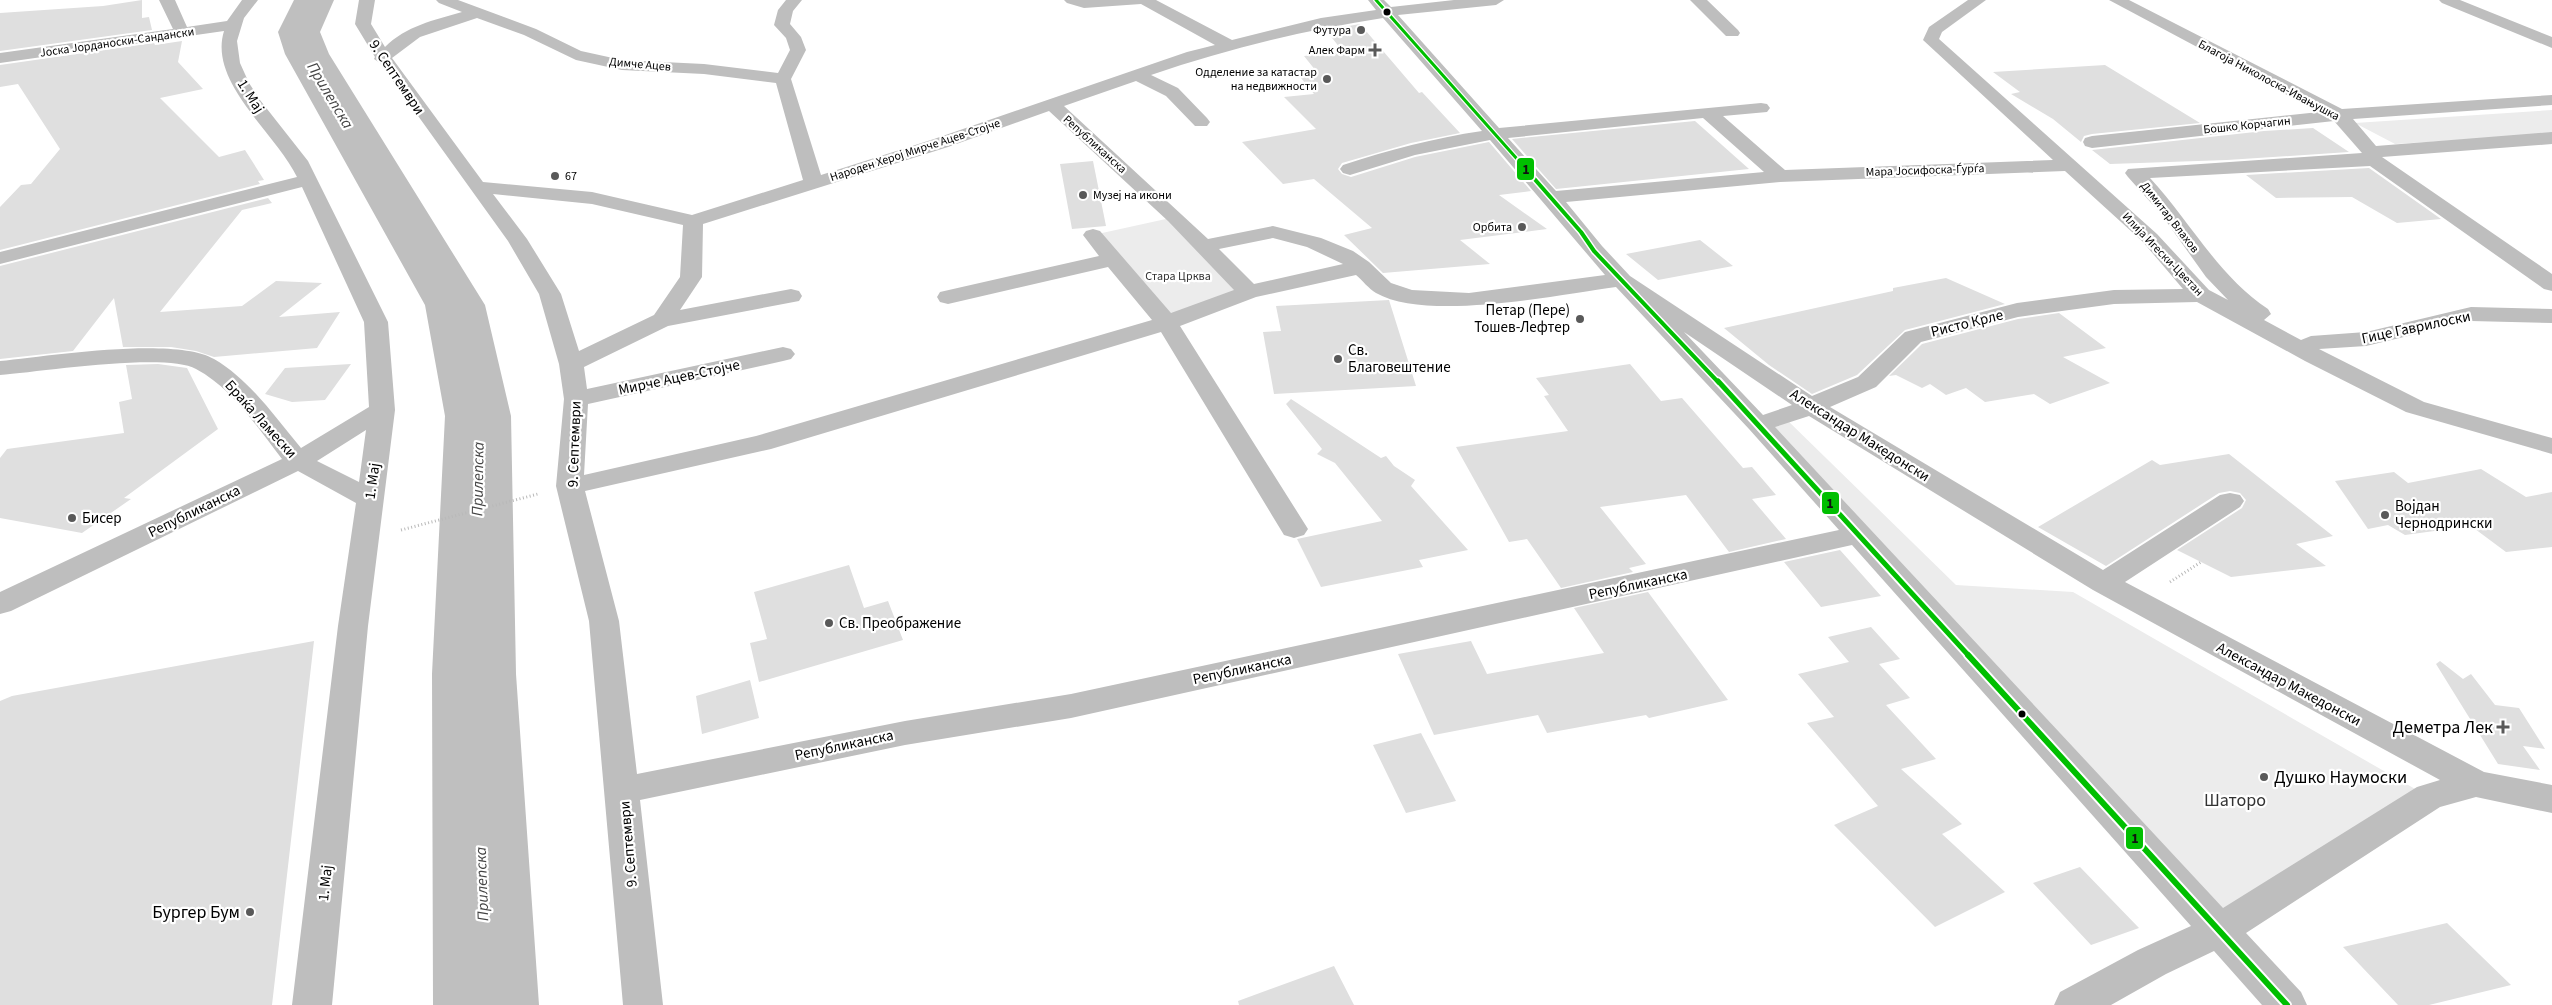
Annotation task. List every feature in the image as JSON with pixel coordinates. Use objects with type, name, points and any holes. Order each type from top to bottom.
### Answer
[{"type":"street","points":[[167,0],[182,32]]},
{"type":"street","name":"1. Мај","points":[[250,0],[236,18],[231,33],[230,59],[248,98],[303,163],[308,180],[376,322],[382,410],[364,540],[312,1005]]},
{"type":"street","name":"9. Септември","points":[[367,0],[363,24],[382,58],[517,239],[550,294],[571,364],[576,399],[570,486],[604,621],[643,1005]]},
{"type":"street","name":"Димче Ацев","points":[[444,0],[530,32],[576,55],[622,65],[704,69],[783,79]]},
{"type":"street","points":[[794,0],[786,10],[782,25],[793,37],[798,50],[783,79],[813,182]]},
{"type":"street","points":[[1072,0],[1084,3],[1137,0]]},
{"type":"street","points":[[1145,0],[1228,45]]},
{"type":"street","name":"Народен Херој Мирче Ацев-Стојче","points":[[693,221],[941,143],[1136,74],[1228,45],[1381,6],[1496,0]]},
{"type":"street","points":[[1698,0],[1732,33]]},
{"type":"street","name":"Илија Игески-Цветан","points":[[1978,0],[1935,30],[1931,40],[2150,238],[2201,295],[2312,350],[2415,406],[2552,446]]},
{"type":"street","name":"Благоја Николоска-Ивањушка","points":[[2117,0],[2339,115],[2372,156],[2552,284]]},
{"type":"street","points":[[2447,0],[2552,43]]},
{"type":"street","name":"Александар Македонски","points":[[1381,6],[1495,133],[1548,198],[1621,280],[1758,424],[2287,1005]]},
{"type":"street","points":[[382,58],[396,42],[420,29],[476,13]]},
{"type":"street","name":"Јоска Јорданоски-Сандански","points":[[0,58],[234,24]]},
{"type":"street","points":[[1136,74],[1172,92],[1201,122]]},
{"type":"street","name":"Бошко Корчагин","points":[[2092,142],[2339,115],[2552,100]]},
{"type":"street","name":"Републиканска","points":[[1052,105],[1175,217],[1249,292]]},
{"type":"street","points":[[1350,169],[1397,153],[1450,140],[1495,133],[1761,108]]},
{"type":"street","points":[[1707,112],[1780,176]]},
{"type":"street","name":"Димитар Влахов","points":[[2312,350],[2250,308],[2210,270],[2177,222],[2135,173],[2372,156],[2552,138]]},
{"type":"street","name":"Мара Јосифоска-Ѓурѓа","points":[[1548,198],[1780,176],[2070,165]]},
{"type":"street","points":[[0,258],[308,180]]},
{"type":"street","points":[[477,187],[592,198],[693,221],[691,277],[662,320]]},
{"type":"street","points":[[1202,246],[1273,232],[1314,242],[1345,256],[1361,267],[1384,288],[1409,297],[1468,300],[1621,280]]},
{"type":"street","points":[[1093,235],[1167,323],[1294,529]]},
{"type":"street","points":[[948,296],[1113,259]]},
{"type":"street","points":[[570,486],[762,443],[1167,323],[1249,292],[1361,267]]},
{"type":"street","name":"Александар Македонски","points":[[1621,280],[1808,405],[2103,583],[2476,784]]},
{"type":"street","name":"Ристо Крле","points":[[1758,424],[1784,417],[1808,405],[1867,382],[1913,337],[2018,310],[2114,297],[2201,295]]},
{"type":"street","points":[[571,364],[662,320],[790,296]]},
{"type":"street","name":"Гице Гаврилоски","points":[[2312,350],[2471,314],[2552,316]]},
{"type":"street","name":"Мирче Ацев-Стојче","points":[[576,399],[783,354]]},
{"type":"street","name":"Браќа Ламески","points":[[0,368],[144,355],[181,356],[204,363],[235,385],[298,461],[370,498]]},
{"type":"street","name":"Републиканска","points":[[0,604],[298,461],[382,410]]},
{"type":"street","points":[[2103,583],[2230,501]]},
{"type":"street","name":"Републиканска","points":[[622,790],[905,733],[1071,706],[1793,551],[1858,534]]},
{"type":"street","points":[[2074,1005],[2152,962],[2218,930],[2429,797],[2476,784],[2552,799]]},
{"type":"path","points":[[364,540],[570,486]]},
{"type":"green space","points":[[2552,110],[2552,134],[2395,144],[2355,123]]},
{"type":"green space","name":"Стара Црква","points":[[1175,217],[1249,292],[1167,323],[1093,235]]},
{"type":"green space","name":"Шаторо","points":[[1784,417],[1956,585],[2073,592],[2429,797],[2218,931],[1758,424]]},
{"type":"building","points":[[142,0],[142,18],[149,17],[152,30],[0,51],[0,13],[103,6]]},
{"type":"building","points":[[1360,24],[1419,93],[1422,92],[1460,133],[1411,143],[1342,163],[1338,169],[1342,174],[1351,177],[1415,157],[1489,142],[1531,191],[1499,195],[1547,229],[1460,240],[1490,264],[1383,273],[1344,235],[1372,228],[1314,179],[1283,184],[1242,142],[1316,129],[1284,97],[1314,94],[1297,73],[1316,71],[1304,56],[1343,52],[1326,30]]},
{"type":"building","points":[[182,41],[178,62],[203,89],[160,98],[219,157],[245,150],[264,180],[258,181],[260,184],[0,250],[0,207],[21,185],[31,184],[60,149],[18,84],[0,87],[0,65],[154,43],[155,45]]},
{"type":"building","points":[[2105,65],[2200,123],[2092,134],[2084,136],[2081,142],[2053,119],[2011,94],[2020,92],[1993,72]]},
{"type":"building","points":[[1695,121],[1749,169],[1556,189],[1512,139]]},
{"type":"building","points":[[2313,128],[2349,152],[2227,160],[2110,164],[2092,150],[2264,131]]},
{"type":"building","name":"Музеј на икони","points":[[1093,161],[1106,226],[1072,229],[1060,164]]},
{"type":"building","points":[[2369,168],[2441,219],[2397,223],[2352,197],[2276,198],[2246,175]]},
{"type":"building","points":[[268,198],[272,203],[242,210],[160,312],[242,306],[276,281],[322,283],[279,317],[340,312],[317,348],[214,357],[196,351],[171,347],[123,347],[114,298],[73,351],[0,359],[0,266]]},
{"type":"building","points":[[1700,240],[1733,266],[1658,280],[1626,254]]},
{"type":"building","points":[[1946,278],[2005,304],[1905,330],[1857,375],[1812,394],[1769,365],[1724,328],[1893,291],[1893,288]]},
{"type":"building","name":"Св. Благовештение","points":[[1389,300],[1416,386],[1274,394],[1263,332],[1281,331],[1276,306]]},
{"type":"building","points":[[2059,313],[2106,348],[2063,357],[2110,383],[2050,404],[2034,394],[1985,402],[1966,388],[1946,395],[1930,384],[1922,388],[1896,375],[1889,376],[1922,344],[2018,319]]},
{"type":"building","points":[[158,364],[187,368],[218,429],[124,498],[131,499],[82,533],[0,518],[0,458],[7,449],[124,433],[119,402],[132,399],[126,365]]},
{"type":"building","points":[[351,364],[325,400],[292,402],[265,394],[285,368]]},
{"type":"building","points":[[1630,364],[1661,401],[1682,398],[1743,468],[1752,467],[1776,495],[1752,499],[1786,539],[1729,552],[1686,495],[1600,507],[1646,564],[1629,568],[1633,572],[1561,588],[1527,539],[1509,542],[1456,447],[1568,431],[1544,396],[1549,395],[1536,378]]},
{"type":"building","points":[[1291,399],[1381,458],[1386,456],[1394,466],[1415,480],[1411,486],[1468,550],[1419,560],[1423,567],[1321,587],[1297,539],[1382,521],[1335,463],[1317,454],[1322,449],[1286,404]]},
{"type":"building","points":[[2229,454],[2333,536],[2296,544],[2326,566],[2231,577],[2177,550],[2242,508],[2246,500],[2240,493],[2230,491],[2219,493],[2106,566],[2038,527],[2152,460],[2160,465]]},
{"type":"building","points":[[2481,469],[2526,497],[2552,492],[2552,547],[2506,552],[2471,526],[2405,535],[2388,525],[2368,529],[2335,481],[2394,472],[2408,483]]},
{"type":"building","points":[[1840,550],[1881,596],[1821,607],[1784,562]]},
{"type":"building","name":"Св. Преображение","points":[[849,565],[864,608],[888,601],[903,640],[759,682],[750,643],[767,639],[754,592]]},
{"type":"building","points":[[1648,592],[1728,700],[1649,718],[1646,715],[1547,733],[1538,715],[1434,735],[1398,654],[1471,641],[1487,674],[1604,653],[1574,608]]},
{"type":"building","points":[[1871,627],[1900,659],[1879,664],[1910,698],[1886,705],[1936,759],[1901,769],[1962,824],[1942,834],[2005,892],[1935,927],[1834,825],[1878,806],[1807,723],[1834,717],[1798,674],[1849,662],[1828,637]]},
{"type":"building","points":[[314,641],[272,1005],[0,1005],[0,701],[12,696]]},
{"type":"building","name":"Деметра Лек","points":[[2440,661],[2463,679],[2471,674],[2495,705],[2519,708],[2545,749],[2523,746],[2540,770],[2498,764],[2436,664]]},
{"type":"building","points":[[750,680],[759,718],[702,734],[696,696]]},
{"type":"building","points":[[1421,733],[1456,801],[1406,813],[1373,745]]},
{"type":"building","points":[[2080,867],[2139,928],[2091,945],[2033,883]]},
{"type":"building","points":[[2447,923],[2511,985],[2429,1005],[2398,1005],[2343,947]]},
{"type":"building","points":[[1334,966],[1354,1005],[1239,1005],[1238,1001]]},
{"type":"waterway","name":"Прилепска","points":[[314,0],[299,32],[307,54],[455,305],[478,416],[474,674],[486,1005]]},
{"type":"transit line","name":"1","points":[[1376,0],[1581,232],[1594,251],[1758,424],[2287,1005]]},
{"type":"place","name":"Футура","points":[[1361,30]]},
{"type":"place","name":"Алек Фарм","points":[[1375,50]]},
{"type":"place","name":"Одделение за катастар на недвижности","points":[[1327,79]]},
{"type":"place","name":"67","points":[[555,176]]},
{"type":"place","name":"Музеј на икони","points":[[1083,195]]},
{"type":"place","name":"Орбита","points":[[1522,227]]},
{"type":"place","name":"Петар (Пере) Тошев-Лефтер","points":[[1580,319]]},
{"type":"place","name":"Св. Благовештение","points":[[1338,359]]},
{"type":"place","name":"Војдан Чернодрински","points":[[2385,515]]},
{"type":"place","name":"Бисер","points":[[72,518]]},
{"type":"place","name":"Св. Преображение","points":[[829,623]]},
{"type":"place","name":"Деметра Лек","points":[[2503,727]]},
{"type":"place","name":"Душко Наумоски","points":[[2264,777]]},
{"type":"place","name":"Бургер Бум","points":[[250,912]]}]
